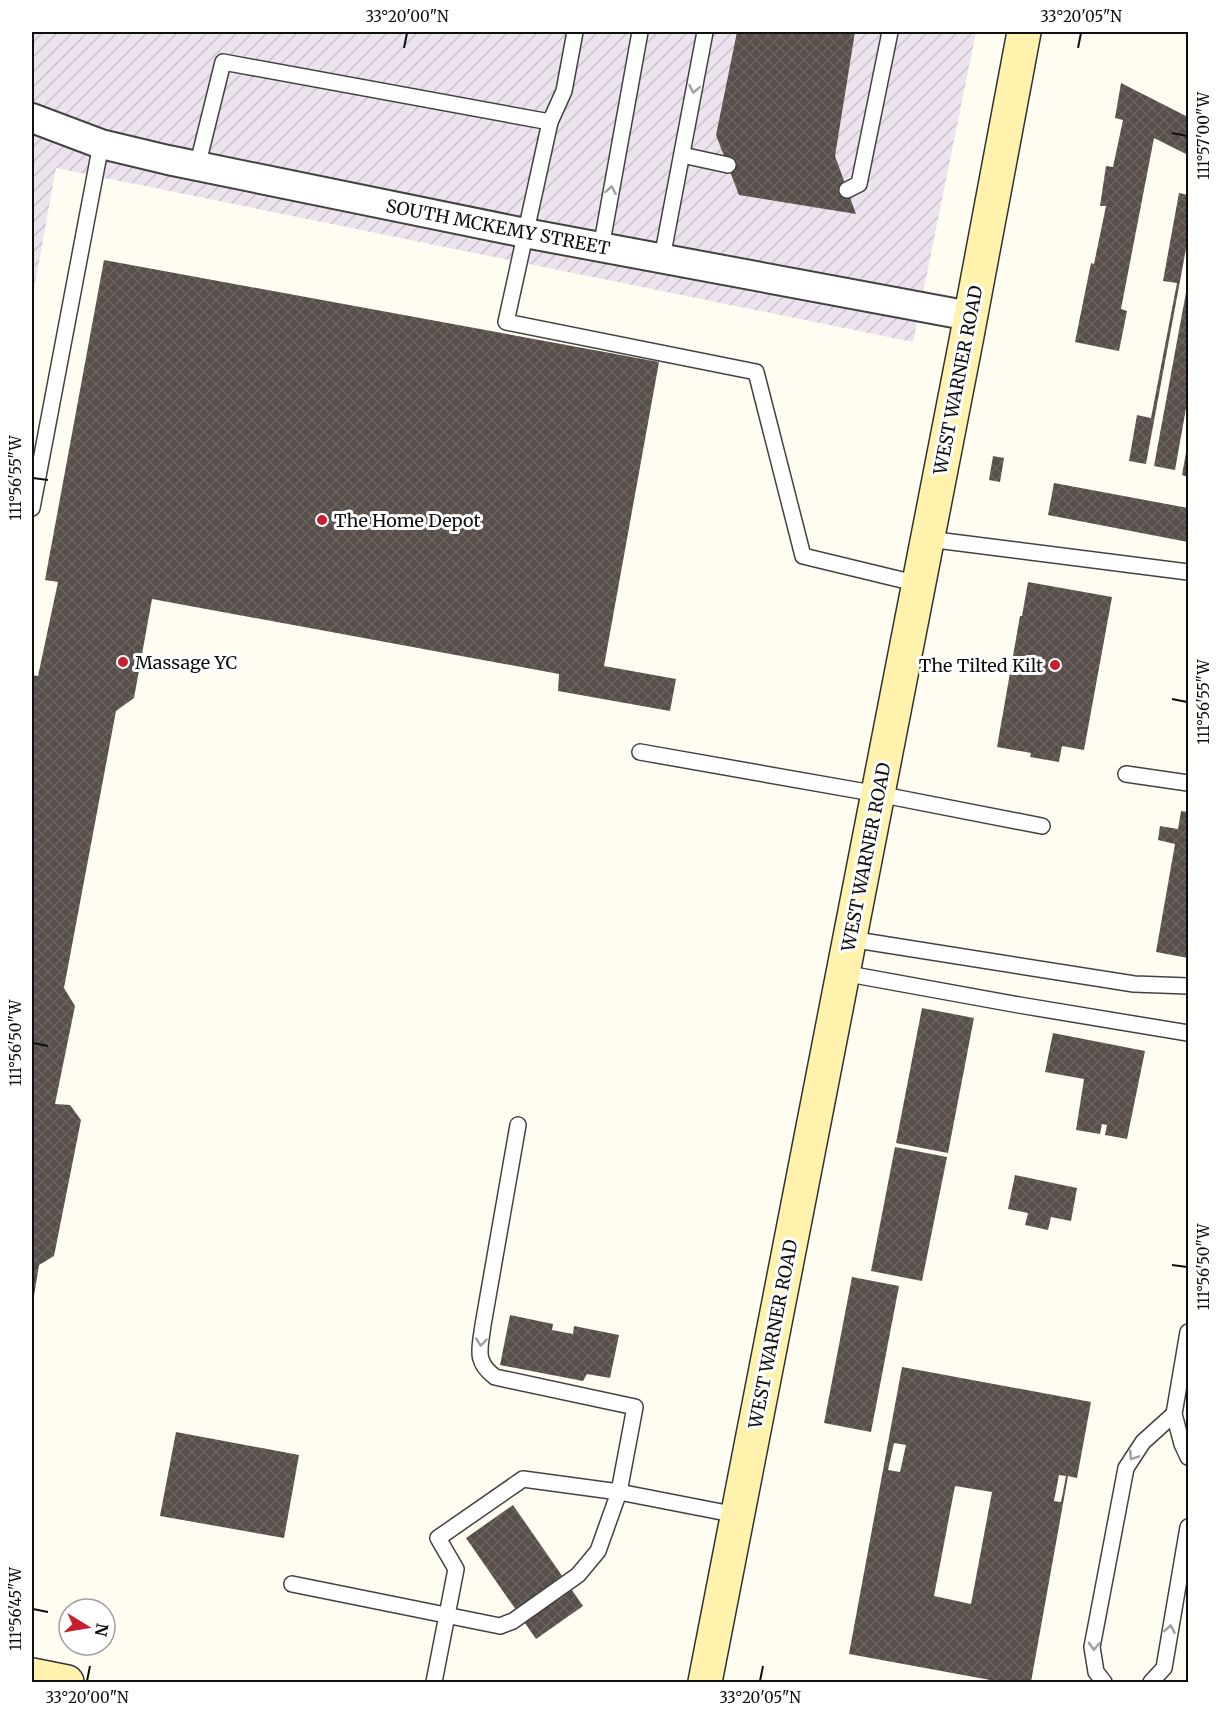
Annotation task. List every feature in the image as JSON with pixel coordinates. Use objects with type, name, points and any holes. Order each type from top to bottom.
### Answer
[{"type":"main road","name":"WEST WARNER ROAD","points":[[705,1683],[928,539],[1024,32]]},
{"type":"main road","points":[[32,1675],[67,1683]]},
{"type":"street","name":"SOUTH MCKEMY STREET","points":[[32,118],[102,144],[196,166],[601,248],[970,316]]},
{"type":"lane","points":[[575,32],[564,91],[550,122],[506,322],[756,372],[803,556],[919,584]]},
{"type":"lane","points":[[601,248],[640,32]]},
{"type":"lane","points":[[662,258],[705,32]]},
{"type":"lane","points":[[847,190],[859,184],[890,32]]},
{"type":"lane","points":[[196,166],[223,62],[550,122]]},
{"type":"lane","points":[[32,508],[102,144]]},
{"type":"lane","points":[[681,155],[728,165]]},
{"type":"lane","points":[[928,539],[1188,572]]},
{"type":"lane","points":[[640,752],[1042,826]]},
{"type":"lane","points":[[1126,774],[1188,783]]},
{"type":"lane","points":[[850,939],[1134,984],[1188,986]]},
{"type":"lane","points":[[843,973],[1188,1033]]},
{"type":"lane","points":[[292,1584],[500,1626],[513,1622],[578,1575],[598,1551],[619,1492],[635,1407],[495,1377],[484,1369],[479,1355],[518,1125]]},
{"type":"lane","points":[[1188,1332],[1174,1414],[1188,1457]]},
{"type":"lane","points":[[1104,1683],[1096,1672],[1092,1647],[1126,1468],[1143,1442],[1174,1414]]},
{"type":"lane","points":[[434,1683],[456,1569],[438,1538],[523,1479],[619,1492],[737,1515]]},
{"type":"lane","points":[[1151,1683],[1164,1668],[1188,1527]]},
{"type":"shaded area","points":[[32,32],[976,32],[913,342],[56,168],[32,301]]},
{"type":"building","points":[[737,32],[855,32],[835,156],[856,214],[739,195],[716,135]]},
{"type":"building","points":[[1121,83],[1188,117],[1188,155],[1154,138],[1121,309],[1127,311],[1119,351],[1075,342],[1091,263],[1094,264],[1106,206],[1100,206],[1106,166],[1113,167],[1123,120],[1115,118]]},
{"type":"building","points":[[1179,193],[1188,195],[1188,238],[1146,464],[1129,461],[1137,415],[1151,418],[1177,283],[1163,281]]},
{"type":"building","name":"The Home Depot","points":[[104,260],[659,362],[604,666],[676,679],[670,711],[558,691],[559,674],[152,599],[134,698],[116,711],[64,988],[75,1006],[55,1104],[70,1105],[81,1120],[54,1256],[39,1265],[33,1302],[32,675],[38,676],[58,582],[45,580]]},
{"type":"building","points":[[1187,287],[1188,397],[1175,470],[1154,466]]},
{"type":"building","points":[[1188,447],[1188,477],[1182,475]]},
{"type":"building","points":[[993,456],[1004,458],[1000,482],[989,480]]},
{"type":"building","points":[[1054,483],[1188,508],[1188,542],[1048,515]]},
{"type":"building","name":"The Tilted Kilt","points":[[1028,582],[1112,597],[1084,750],[1062,746],[1059,762],[1030,757],[1031,753],[997,747]]},
{"type":"building","points":[[1181,811],[1188,812],[1188,958],[1156,952],[1175,844],[1158,840],[1160,826],[1178,829]]},
{"type":"building","points":[[922,1008],[974,1018],[948,1153],[896,1143]]},
{"type":"building","points":[[1053,1033],[1145,1051],[1127,1139],[1105,1135],[1107,1125],[1102,1124],[1100,1134],[1076,1130],[1084,1079],[1045,1072]]},
{"type":"building","points":[[895,1147],[947,1157],[922,1281],[871,1271]]},
{"type":"building","points":[[1015,1175],[1077,1188],[1071,1221],[1051,1217],[1048,1230],[1025,1225],[1028,1213],[1008,1209]]},
{"type":"building","points":[[852,1277],[899,1286],[871,1432],[824,1423]]},
{"type":"building","points":[[510,1315],[553,1324],[552,1330],[573,1334],[574,1326],[619,1335],[610,1378],[587,1374],[583,1381],[500,1365]]},
{"type":"building","points":[[902,1367],[1091,1402],[1077,1478],[1068,1476],[1031,1682],[1001,1682],[849,1654]],"holes":[[[894,1443],[906,1445],[900,1472],[888,1470]],[[1059,1475],[1066,1476],[1061,1502],[1054,1501]],[[955,1486],[992,1492],[971,1604],[934,1596]]]},
{"type":"building","points":[[176,1432],[299,1455],[284,1538],[160,1516]]},
{"type":"building","points":[[513,1505],[583,1606],[536,1639],[466,1538]]},
{"type":"place","name":"The Home Depot","points":[[322,520]]},
{"type":"place","name":"Massage YC","points":[[123,662]]},
{"type":"place","name":"The Tilted Kilt","points":[[1055,665]]}]
